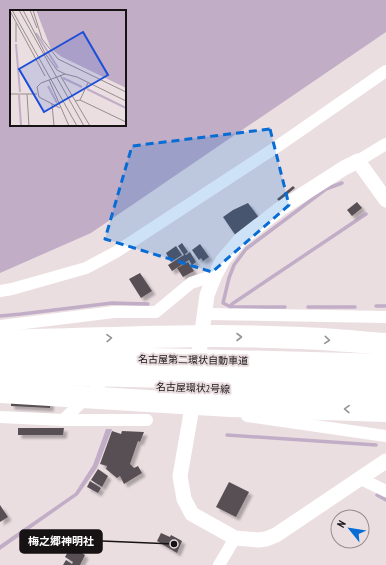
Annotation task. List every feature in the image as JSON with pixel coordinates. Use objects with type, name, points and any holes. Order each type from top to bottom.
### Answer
[{"type":"highway","points":[[0,341],[163,337],[288,337],[386,344]]},
{"type":"highway","points":[[0,350],[386,359]]},
{"type":"highway","name":"名古屋第二環状自動車道","points":[[0,355],[386,364]]},
{"type":"highway","name":"名古屋第二環状自動車道","points":[[0,373],[386,382]]},
{"type":"highway","name":"名古屋環状2号線","points":[[0,383],[386,394]]},
{"type":"highway","points":[[0,392],[230,406],[386,410]]},
{"type":"street","points":[[0,291],[86,268],[116,252],[278,146],[386,71]]},
{"type":"street","points":[[386,144],[344,168],[280,209],[240,240],[223,260],[207,295],[195,388],[180,476],[184,499],[192,514],[235,538],[258,540],[276,535],[386,461]]},
{"type":"street","points":[[358,161],[386,200]]},
{"type":"street","points":[[0,326],[114,312],[156,312],[191,283],[215,275]]},
{"type":"street","points":[[204,314],[386,317]]},
{"type":"street","points":[[63,420],[99,386]]},
{"type":"street","points":[[192,408],[386,436]]},
{"type":"street","points":[[0,417],[63,420],[147,420]]},
{"type":"street","points":[[361,479],[386,491]]},
{"type":"street","points":[[219,565],[235,538]]},
{"type":"highlighted area","points":[[270,129],[289,205],[212,272],[105,239],[132,146]]},
{"type":"shaded area","points":[[0,0],[386,0],[386,32],[91,233],[0,273]]},
{"type":"shaded area","points":[[106,429],[112,429],[97,468],[78,495],[0,550],[0,545],[75,493],[93,465]]},
{"type":"building","points":[[293,186],[295,188],[279,201],[277,199]]},
{"type":"building","points":[[357,202],[362,208],[352,216],[347,210]]},
{"type":"building","points":[[248,203],[260,219],[236,236],[223,217],[233,210]]},
{"type":"building","points":[[182,243],[188,252],[185,254],[186,255],[190,252],[196,262],[192,265],[189,260],[172,271],[168,265],[184,255],[178,246]]},
{"type":"building","points":[[200,244],[209,257],[203,261],[201,258],[199,260],[192,250]]},
{"type":"building","points":[[176,246],[182,255],[171,262],[166,253]]},
{"type":"building","points":[[188,262],[194,271],[183,277],[177,268]]},
{"type":"building","points":[[140,273],[152,291],[141,298],[129,279]]},
{"type":"building","points":[[11,396],[51,397],[50,408],[11,406]]},
{"type":"building","points":[[18,428],[64,428],[63,435],[18,435]]},
{"type":"building","points":[[112,431],[121,434],[122,431],[144,432],[140,442],[138,441],[130,464],[134,468],[138,466],[142,473],[124,484],[120,476],[117,478],[106,469],[107,466],[100,464]]},
{"type":"building","points":[[98,469],[108,476],[102,487],[91,480]]},
{"type":"building","points":[[90,481],[101,488],[98,493],[87,487]]},
{"type":"building","points":[[229,482],[249,492],[236,517],[216,507]]},
{"type":"building","points":[[0,505],[8,517],[0,522]]},
{"type":"building","points":[[161,533],[170,537],[171,535],[182,541],[177,553],[157,541]]},
{"type":"building","points":[[71,546],[85,555],[80,565],[63,565],[66,560],[72,564],[73,562],[65,557]]},
{"type":"waterway","points":[[285,307],[231,307],[223,303],[234,265],[246,249],[326,189],[342,183]]},
{"type":"waterway","points":[[230,309],[232,304],[366,214]]},
{"type":"waterway","points":[[0,316],[112,303],[148,304]]},
{"type":"waterway","points":[[376,306],[386,306]]},
{"type":"waterway","points":[[308,307],[355,307]]},
{"type":"waterway","points":[[227,435],[376,445]]},
{"type":"waterway","points":[[377,495],[386,500]]},
{"type":"place","name":"梅之郷神明社","points":[[174,544]]}]
